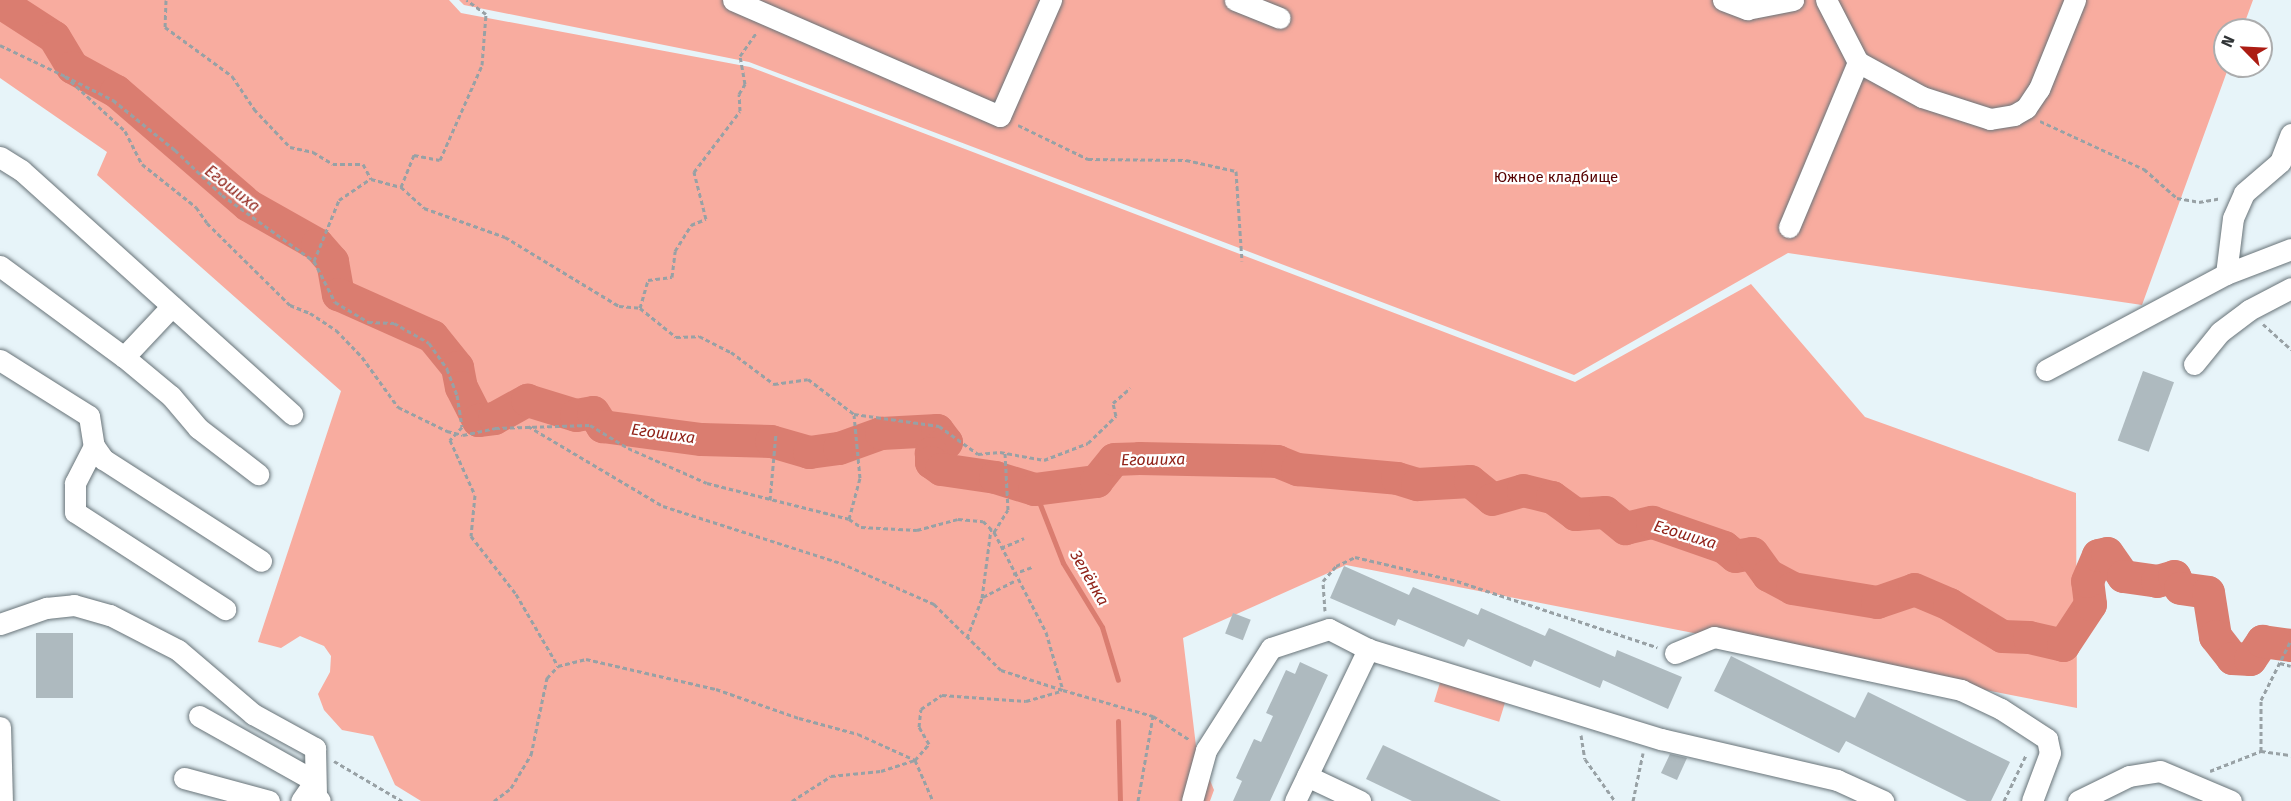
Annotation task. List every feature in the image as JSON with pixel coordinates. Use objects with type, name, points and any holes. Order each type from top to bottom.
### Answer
[{"type":"street","points":[[733,0],[1000,116],[1051,0]]},
{"type":"street","points":[[1235,0],[1280,18]]},
{"type":"street","points":[[1723,0],[1747,9],[1793,0]]},
{"type":"street","points":[[1826,0],[1858,62],[1922,97],[1990,119],[2014,116],[2026,108],[2039,89],[2075,0]]},
{"type":"street","points":[[1789,227],[1858,62]]},
{"type":"street","points":[[2226,273],[2233,218],[2244,193],[2280,162],[2291,134]]},
{"type":"street","points":[[0,158],[21,170],[292,414]]},
{"type":"street","points":[[2046,370],[2226,273],[2291,249]]},
{"type":"street","points":[[0,266],[124,357],[171,396],[198,428],[258,474]]},
{"type":"street","points":[[2194,364],[2220,332],[2249,310],[2291,288]]},
{"type":"street","points":[[124,357],[172,306]]},
{"type":"street","points":[[0,360],[89,417],[94,446],[103,459],[261,561]]},
{"type":"street","points":[[94,446],[75,483],[75,512],[225,609]]},
{"type":"street","points":[[0,624],[46,608],[74,605],[110,615],[178,650],[253,714],[315,748],[317,791]]},
{"type":"street","points":[[1192,801],[1206,750],[1271,648],[1329,629],[1368,648],[1578,711],[1661,739],[1837,780],[1883,801]]},
{"type":"street","points":[[1675,653],[1714,637],[1961,690],[2001,709],[2047,739],[2050,753],[2032,801]]},
{"type":"street","points":[[1295,801],[1368,648]]},
{"type":"street","points":[[199,716],[317,791]]},
{"type":"street","points":[[0,727],[2,801]]},
{"type":"street","points":[[2078,801],[2129,776],[2160,771],[2231,801]]},
{"type":"street","points":[[1307,776],[1360,801]]},
{"type":"street","points":[[184,778],[269,801]]},
{"type":"street","points":[[301,801],[317,791]]},
{"type":"path","points":[[166,0],[165,27],[232,76],[254,109],[290,147],[313,152],[333,164],[363,164],[371,179],[401,187],[424,208],[505,237],[619,306],[640,308],[676,337],[699,336],[731,352],[774,384],[808,379],[854,414],[939,426],[978,454],[1005,453],[1044,460],[1088,443],[1116,416],[1113,403],[1130,388]]},
{"type":"path","points":[[401,187],[414,155],[440,160],[482,65],[486,14],[467,0]]},
{"type":"path","points":[[640,308],[648,280],[672,277],[680,243],[691,225],[706,219],[694,172],[740,111],[739,94],[745,84],[740,56],[769,16]]},
{"type":"path","points":[[0,45],[113,100],[175,150],[222,195],[315,261],[335,302],[368,322],[394,322],[429,343],[447,369],[457,395],[462,427],[450,440],[475,495],[471,536],[516,594],[558,666]]},
{"type":"path","points":[[65,76],[125,131],[142,164],[196,207],[207,223],[290,305],[336,330],[362,357],[398,407],[457,434],[528,426],[590,425],[628,448],[707,483],[849,519],[861,527],[917,530],[958,519],[983,521],[992,531],[1012,574],[1046,632],[1063,690]]},
{"type":"path","points":[[2026,108],[2047,127],[2144,169],[2177,198],[2199,202],[2244,193]]},
{"type":"path","points":[[1000,116],[1088,159],[1186,160],[1236,171],[1242,261]]},
{"type":"path","points":[[315,261],[321,240],[339,200],[371,179]]},
{"type":"path","points":[[2249,310],[2291,349]]},
{"type":"path","points":[[849,519],[860,478],[854,414]]},
{"type":"path","points":[[528,426],[663,506],[842,563],[933,604],[1001,670],[1153,716],[1198,745]]},
{"type":"path","points":[[770,500],[776,433]]},
{"type":"path","points":[[967,638],[982,597],[992,531],[1008,510],[1009,476],[1005,453]]},
{"type":"path","points":[[1001,548],[1024,538]]},
{"type":"path","points":[[1329,629],[1323,581],[1336,566],[1355,557],[1457,581],[1675,653]]},
{"type":"path","points":[[1012,574],[1032,567]]},
{"type":"path","points":[[982,597],[1016,580]]},
{"type":"path","points":[[2261,751],[2261,700],[2291,640]]},
{"type":"path","points":[[494,801],[511,788],[531,755],[547,678],[558,666],[586,659],[716,689],[799,718],[858,734],[915,760],[933,801]]},
{"type":"path","points":[[2280,663],[2291,666]]},
{"type":"path","points":[[792,801],[831,776],[881,771],[915,760],[928,744],[919,727],[921,709],[942,695],[1026,701],[1063,690]]},
{"type":"path","points":[[1578,711],[1585,759],[1616,801]]},
{"type":"path","points":[[1138,801],[1153,716]]},
{"type":"path","points":[[315,748],[402,801]]},
{"type":"path","points":[[2185,781],[2261,751],[2291,755]]},
{"type":"path","points":[[2004,801],[2026,755]]},
{"type":"path","points":[[1633,801],[1638,773]]},
{"type":"green space","points":[[0,0],[449,0],[461,13],[750,67],[1575,382],[1751,284],[1865,417],[2076,493],[2077,708],[1346,565],[1183,638],[1196,746],[1214,790],[1210,801],[421,801],[395,785],[373,736],[342,730],[324,710],[318,694],[330,672],[331,656],[324,646],[300,636],[281,648],[258,642],[341,391],[97,175],[107,152],[0,78]]},
{"type":"green space","name":"Южное кладбище","points":[[459,0],[2253,0],[2246,18],[2213,18],[2213,78],[2225,78],[2142,305],[1788,253],[1574,375],[749,62],[464,5]]},
{"type":"green space","points":[[1442,676],[1507,696],[1499,722],[1434,702]]},
{"type":"building","points":[[2143,371],[2174,382],[2149,452],[2118,441]]},
{"type":"building","points":[[1344,566],[1409,595],[1413,587],[1478,615],[1481,608],[1545,636],[1549,628],[1615,657],[1617,650],[1682,677],[1668,709],[1603,680],[1600,688],[1534,660],[1531,667],[1468,639],[1464,647],[1398,619],[1395,626],[1330,598]]},
{"type":"building","points":[[1233,613],[1251,620],[1243,640],[1225,634]]},
{"type":"building","points":[[36,633],[73,633],[73,698],[36,698]]},
{"type":"building","points":[[1731,656],[1855,718],[1868,692],[2010,762],[1991,801],[1967,801],[1846,741],[1839,753],[1714,691]]},
{"type":"building","points":[[1300,662],[1328,675],[1270,801],[1233,801],[1242,781],[1236,778],[1254,739],[1261,742],[1273,716],[1266,713],[1286,670],[1295,674]]},
{"type":"building","points":[[1383,745],[1501,801],[1412,801],[1366,779]]},
{"type":"building","points":[[1670,754],[1687,758],[1677,780],[1661,773]]},
{"type":"waterway","name":"Егошиха","points":[[0,2],[54,37],[72,67],[116,91],[248,205],[317,244],[332,261],[338,294],[432,336],[457,367],[461,387],[478,420],[494,418],[527,400],[576,415],[593,412],[602,426],[701,439],[771,441],[809,452],[839,448],[881,433],[937,430],[946,442],[931,453],[931,462],[941,469],[995,477],[1034,489],[1096,481],[1114,459],[1139,458],[1277,461],[1297,469],[1397,478],[1417,484],[1470,481],[1492,499],[1523,490],[1552,497],[1575,514],[1605,512],[1625,528],[1652,522],[1724,547],[1735,556],[1752,553],[1768,575],[1792,588],[1877,602],[1914,589],[1949,604],[2002,636],[2029,637],[2063,645],[2090,604],[2087,581],[2098,555],[2107,553],[2123,576],[2157,581],[2174,576],[2180,588],[2208,592],[2215,636],[2232,658],[2250,659],[2262,641],[2291,645]]},
{"type":"waterway","name":"Зелёнка","points":[[1034,489],[1063,563],[1102,627],[1118,680]]},
{"type":"waterway","name":"Зелёнка","points":[[1118,721],[1120,801]]}]
